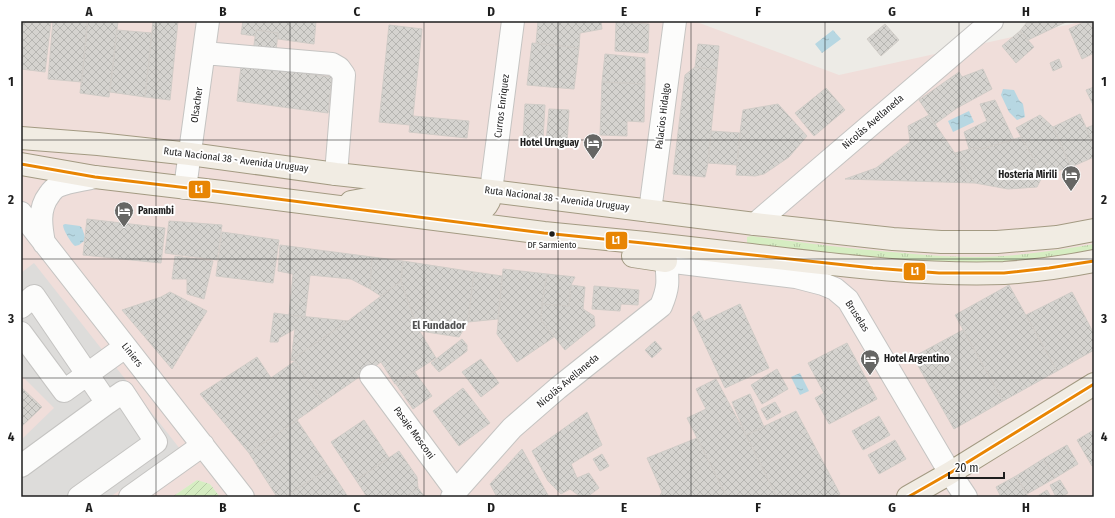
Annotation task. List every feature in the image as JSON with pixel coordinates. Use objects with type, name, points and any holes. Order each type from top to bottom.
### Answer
[{"type":"main road","points":[[21,127],[98,144]]},
{"type":"main road","name":"Ruta Nacional 38 - Avenida Uruguay","points":[[21,138],[98,144],[190,154],[336,174],[491,190],[755,224],[893,239],[941,242],[997,242],[1057,237],[1094,230]]},
{"type":"main road","points":[[21,164],[94,177],[544,233],[842,266],[940,273],[1004,273],[1060,267],[1094,261]]},
{"type":"main road","points":[[21,173],[94,177]]},
{"type":"main road","points":[[332,206],[383,196],[476,209],[486,206],[489,201],[491,190]]},
{"type":"main road","points":[[589,237],[637,227],[708,236],[723,236],[746,230],[755,224]]},
{"type":"main road","points":[[544,233],[555,243],[666,261]]},
{"type":"main road","points":[[908,497],[1093,386]]},
{"type":"street","name":"Olsacher","points":[[185,188],[208,21]]},
{"type":"street","name":"Curros Enriquez","points":[[491,190],[513,21]]},
{"type":"street","name":"Palacios Hidalgo","points":[[650,211],[675,21]]},
{"type":"street","name":"Nicolás Avellaneda","points":[[755,224],[992,21]]},
{"type":"street","points":[[204,53],[332,64],[339,68],[344,75],[336,174]]},
{"type":"street","points":[[44,243],[41,230],[41,216],[45,200],[57,186],[94,177]]},
{"type":"street","name":"Liniers","points":[[21,213],[243,497]]},
{"type":"street","name":"Nicolás Avellaneda","points":[[454,494],[512,428],[558,388],[661,306],[666,294],[668,281],[666,261]]},
{"type":"street","name":"Bruselas","points":[[666,261],[796,278],[823,284],[835,289],[848,300],[950,473],[966,497]]},
{"type":"street","points":[[21,307],[34,296],[107,403]]},
{"type":"street","points":[[21,333],[64,391],[125,347]]},
{"type":"street","name":"Pasaje Mosconi","points":[[371,376],[454,494]]},
{"type":"street","points":[[21,466],[123,392],[156,442],[79,497]]},
{"type":"street","points":[[130,497],[203,445]]},
{"type":"shaded area","points":[[21,21],[694,21],[839,75],[1085,21],[1094,21],[1094,497],[220,497],[210,484],[197,480],[172,497],[21,497]]},
{"type":"shaded area","points":[[34,263],[180,449],[110,497],[21,497],[21,440],[54,408],[21,375],[21,273]]},
{"type":"green space","points":[[751,236],[856,249],[947,256],[989,257],[1015,255],[1094,244],[1094,252],[1057,259],[1003,262],[911,263],[750,245],[747,243],[747,237]]},
{"type":"green space","points":[[197,480],[210,484],[220,497],[172,497]]},
{"type":"water","points":[[833,30],[841,39],[822,53],[815,44]]},
{"type":"water","points":[[1003,89],[1014,90],[1019,100],[1023,104],[1025,117],[1017,120],[1009,112],[1001,95]]},
{"type":"water","points":[[969,111],[974,122],[953,132],[948,121]]},
{"type":"water","points":[[63,225],[80,226],[85,237],[84,241],[75,246],[64,230]]},
{"type":"water","points":[[800,373],[809,391],[800,395],[791,377]]},
{"type":"building","points":[[21,21],[51,21],[45,72],[21,69]]},
{"type":"building","points":[[53,21],[87,22],[82,82],[48,79]]},
{"type":"building","points":[[88,21],[118,21],[109,97],[80,93]]},
{"type":"building","points":[[153,21],[178,21],[170,100],[145,97]]},
{"type":"building","points":[[243,21],[316,21],[314,44],[278,39],[278,33],[256,30],[255,36],[241,34]]},
{"type":"building","points":[[538,21],[601,21],[602,29],[580,33],[579,48],[536,43]]},
{"type":"building","points":[[1028,21],[1068,21],[1028,40],[1020,31]]},
{"type":"building","points":[[1086,21],[1094,21],[1094,53],[1082,59],[1069,29]]},
{"type":"building","points":[[616,22],[649,24],[648,53],[615,51]]},
{"type":"building","points":[[885,24],[899,40],[881,56],[867,39]]},
{"type":"building","points":[[389,25],[422,29],[413,116],[469,121],[467,138],[409,132],[410,125],[379,122]]},
{"type":"building","points":[[117,30],[152,33],[145,97],[110,92]]},
{"type":"building","points":[[256,30],[278,33],[274,69],[332,77],[328,113],[237,101],[241,66],[251,67]]},
{"type":"building","points":[[1020,31],[1034,47],[1016,63],[1002,46]]},
{"type":"building","points":[[532,43],[579,48],[574,89],[527,85]]},
{"type":"building","points":[[698,44],[719,46],[717,70],[695,67]]},
{"type":"building","points":[[605,54],[645,58],[645,84],[602,82]]},
{"type":"building","points":[[1059,59],[1062,67],[1053,71],[1050,63]]},
{"type":"building","points":[[695,67],[717,70],[708,163],[705,177],[673,174],[685,75]]},
{"type":"building","points":[[983,69],[992,89],[957,108],[935,124],[919,100],[959,72],[962,77]]},
{"type":"building","points":[[602,82],[645,84],[644,122],[627,121],[627,136],[600,135]]},
{"type":"building","points":[[1094,87],[1094,107],[1086,90]]},
{"type":"building","points":[[826,88],[845,110],[814,136],[795,113]]},
{"type":"building","points":[[995,100],[1014,140],[981,149],[969,149],[964,132],[987,121],[980,104]]},
{"type":"building","points":[[525,104],[545,105],[543,139],[523,138]]},
{"type":"building","points":[[778,104],[807,136],[789,157],[764,174],[755,176],[736,175],[743,110]]},
{"type":"building","points":[[549,109],[569,110],[567,144],[546,143]]},
{"type":"building","points":[[1080,114],[1094,145],[1094,157],[1071,167],[1053,127]]},
{"type":"building","points":[[929,115],[975,183],[845,179],[876,168],[910,142],[908,126]]},
{"type":"building","points":[[1040,115],[1053,127],[1071,167],[1043,175],[1016,128]]},
{"type":"building","points":[[1094,125],[1094,145],[1086,128]]},
{"type":"building","points":[[711,131],[740,133],[737,165],[708,163]]},
{"type":"building","points":[[1021,137],[1043,175],[1037,187],[1008,189],[975,183],[955,153],[974,148],[981,149]]},
{"type":"building","points":[[87,219],[165,228],[161,263],[83,255]]},
{"type":"building","points":[[169,221],[222,225],[217,260],[165,253]]},
{"type":"building","points":[[222,232],[279,240],[273,283],[216,276]]},
{"type":"building","points":[[280,245],[372,257],[370,289],[351,279],[310,275],[305,317],[289,315],[293,274],[278,271]]},
{"type":"building","points":[[175,256],[213,261],[204,299],[187,294],[187,279],[172,279]]},
{"type":"building","points":[[372,257],[403,261],[401,281],[381,296],[370,289]]},
{"type":"building","points":[[403,261],[474,272],[468,322],[459,337],[420,331],[417,327],[401,281]]},
{"type":"building","points":[[503,269],[547,274],[541,320],[554,337],[517,362],[497,334]]},
{"type":"building","points":[[474,272],[502,276],[498,319],[468,322]]},
{"type":"building","points":[[547,274],[575,277],[571,285],[569,306],[542,304]]},
{"type":"building","points":[[401,281],[417,327],[436,358],[395,384],[381,362],[323,402],[295,361],[291,360],[348,321]]},
{"type":"building","points":[[571,285],[585,287],[583,309],[594,316],[595,326],[565,350],[541,320],[542,304],[569,306]]},
{"type":"building","points":[[1009,285],[1057,371],[1003,401],[955,315]]},
{"type":"building","points":[[594,286],[639,290],[638,305],[621,304],[620,311],[592,309]]},
{"type":"building","points":[[170,292],[207,311],[172,369],[122,310],[161,297]]},
{"type":"building","points":[[1072,292],[1094,334],[1094,350],[1057,371],[1026,315]]},
{"type":"building","points":[[740,304],[769,368],[725,388],[692,317],[699,311],[704,321]]},
{"type":"building","points":[[274,313],[348,321],[291,360],[295,329],[279,338],[278,342],[270,342]]},
{"type":"building","points":[[963,330],[1003,401],[954,429],[913,357]]},
{"type":"building","points":[[462,339],[467,345],[467,351],[439,372],[431,363]]},
{"type":"building","points":[[655,341],[662,349],[652,358],[645,350]]},
{"type":"building","points":[[847,343],[877,399],[829,424],[815,398],[824,393],[808,363]]},
{"type":"building","points":[[257,357],[271,378],[295,361],[323,402],[249,453],[200,394]]},
{"type":"building","points":[[481,359],[499,383],[481,397],[462,372]]},
{"type":"building","points":[[777,369],[788,389],[762,404],[751,385]]},
{"type":"building","points":[[414,371],[432,396],[413,409],[396,384]]},
{"type":"building","points":[[716,379],[777,497],[727,497],[687,418],[706,409],[696,389]]},
{"type":"building","points":[[21,387],[42,407],[21,427]]},
{"type":"building","points":[[463,388],[490,423],[459,446],[433,411]]},
{"type":"building","points":[[750,394],[764,427],[746,435],[732,402]]},
{"type":"building","points":[[775,402],[781,412],[767,420],[761,409]]},
{"type":"building","points":[[796,411],[840,494],[835,497],[777,497],[746,435]]},
{"type":"building","points":[[587,412],[602,445],[571,464],[577,478],[589,473],[599,488],[587,497],[581,497],[570,489],[561,494],[548,481],[532,451]]},
{"type":"building","points":[[879,416],[890,435],[863,450],[852,431]]},
{"type":"building","points":[[297,420],[329,468],[285,497],[277,497],[249,453]]},
{"type":"building","points":[[364,420],[389,458],[356,480],[331,442]]},
{"type":"building","points":[[1094,430],[1094,465],[1092,466],[1077,440]]},
{"type":"building","points":[[697,438],[727,497],[659,497],[662,492],[647,458]]},
{"type":"building","points":[[895,440],[906,459],[879,474],[868,455]]},
{"type":"building","points":[[1067,445],[1078,464],[1055,478],[1043,459]]},
{"type":"building","points":[[522,449],[549,497],[497,497],[490,484]]},
{"type":"building","points":[[399,451],[417,477],[418,488],[405,497],[367,497],[356,480]]},
{"type":"building","points":[[602,454],[609,466],[600,471],[593,459]]},
{"type":"building","points":[[1043,459],[1055,478],[1027,494],[1016,476]]},
{"type":"building","points":[[329,468],[348,497],[285,497]]},
{"type":"building","points":[[1016,476],[1028,497],[1001,497],[996,487]]},
{"type":"building","points":[[1060,480],[1068,493],[1061,497],[1056,497],[1050,485]]},
{"type":"building","points":[[418,488],[425,497],[405,497]]},
{"type":"building","points":[[1047,490],[1051,497],[1036,497]]},
{"type":"transit line","name":"L1","points":[[21,164],[95,177],[544,233],[873,268],[939,273],[1004,273],[1094,261]]},
{"type":"transit line","name":"L1","points":[[908,497],[950,473],[1094,384]]},
{"type":"place","name":"Hotel Uruguay","points":[[593,160]]},
{"type":"place","name":"Hosteria Mirili","points":[[1071,192]]},
{"type":"place","name":"Panambi","points":[[124,228]]},
{"type":"place","name":"DF Sarmiento","points":[[552,234]]},
{"type":"place","name":"Hotel Argentino","points":[[870,376]]},
{"type":"district","name":"El Fundador","points":[[439,325]]}]
